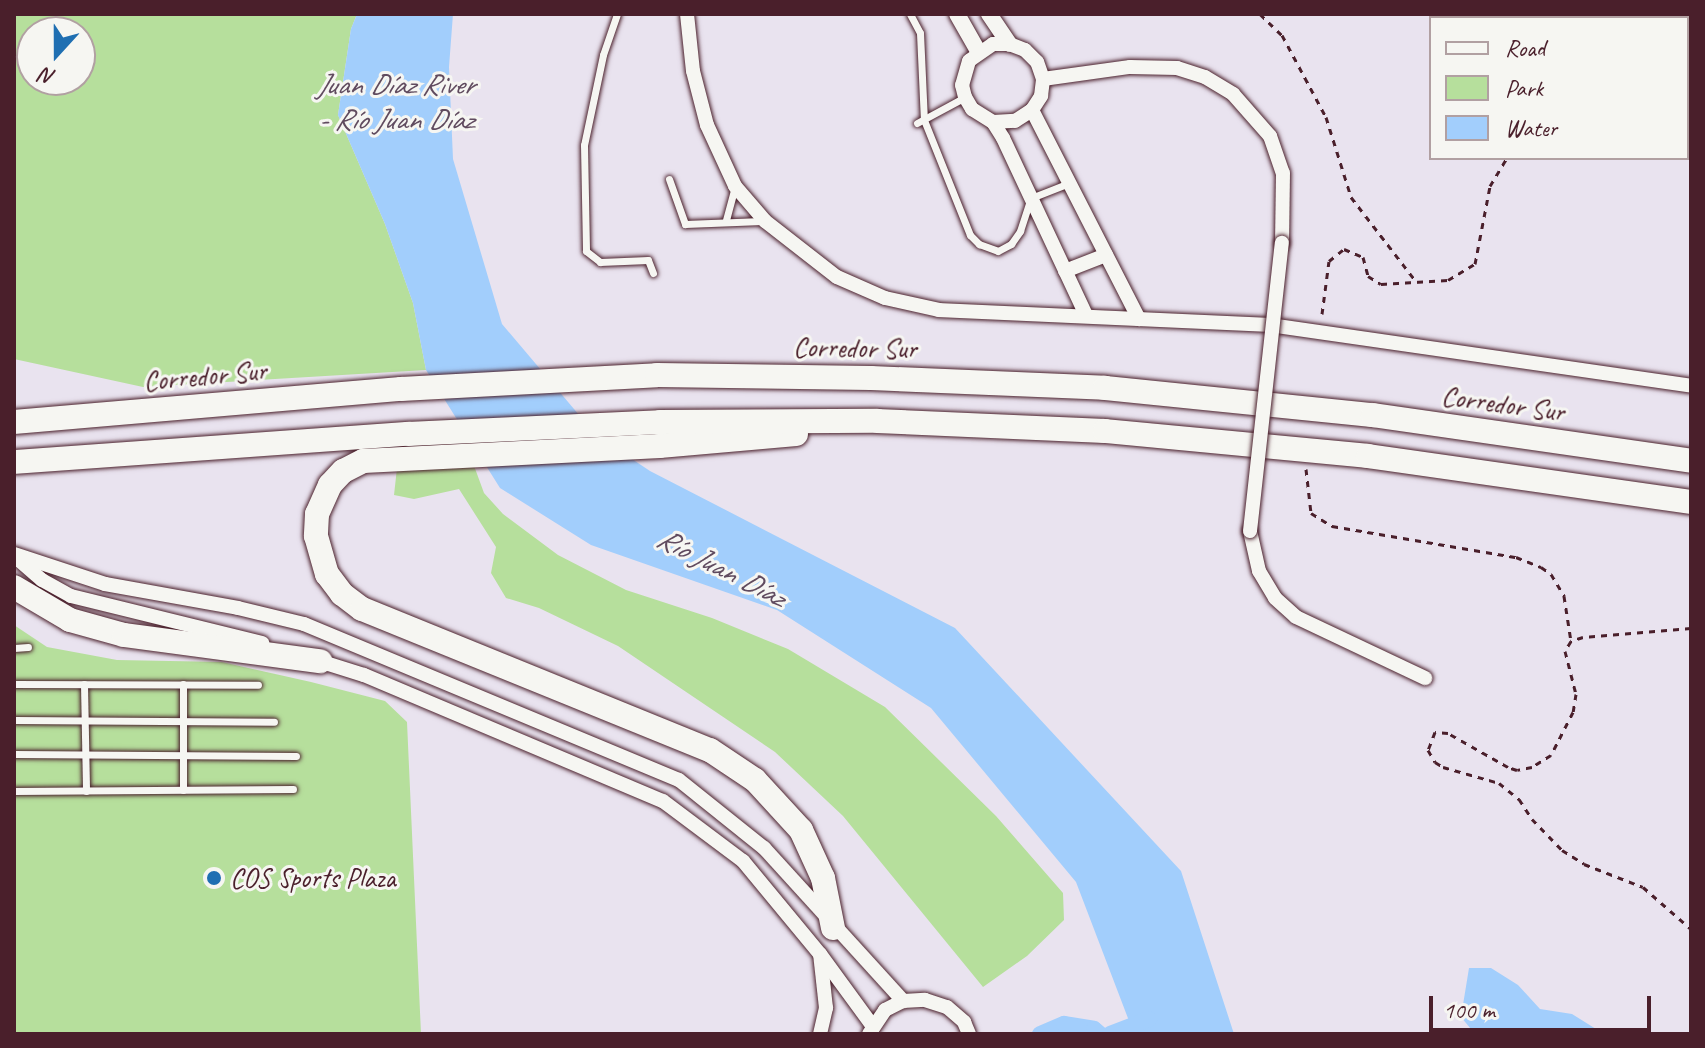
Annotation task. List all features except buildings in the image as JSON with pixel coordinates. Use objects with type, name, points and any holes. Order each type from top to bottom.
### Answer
[{"type":"highway","name":"Corredor Sur","points":[[14,422],[401,389],[657,375],[871,378],[1105,388],[1373,415],[1691,461]]},
{"type":"highway","points":[[14,462],[408,434],[660,434],[939,423],[1105,431],[1368,456],[1691,502]]},
{"type":"highway","points":[[660,434],[363,461],[343,471],[330,485],[317,514],[316,536],[322,562],[334,585],[351,602],[372,614],[710,750],[755,780],[801,830],[823,878],[833,928]]},
{"type":"highway","points":[[14,587],[70,620],[124,635],[320,661]]},
{"type":"street","points":[[687,14],[693,71],[707,125],[735,186],[765,221],[837,277],[885,298],[939,310],[1238,322],[1318,330],[1691,386]]},
{"type":"street","points":[[957,14],[978,51]]},
{"type":"street","points":[[989,14],[1009,44],[1031,56],[1043,79],[1041,96],[1032,110],[1015,121],[993,122],[981,117],[965,97],[964,72],[978,51],[993,44],[1009,44]]},
{"type":"street","points":[[1043,79],[1130,67],[1177,68],[1205,77],[1233,94],[1270,136],[1283,173],[1282,243],[1250,531],[1259,571],[1275,598],[1296,617],[1425,678]]},
{"type":"street","points":[[1032,110],[1139,319]]},
{"type":"street","points":[[993,122],[1086,315]]},
{"type":"street","points":[[1065,271],[1106,255]]},
{"type":"street","points":[[14,554],[94,582],[238,608],[304,624],[679,780],[764,848],[833,928],[903,1001]]},
{"type":"street","points":[[14,554],[42,580],[71,596],[364,675],[663,801],[743,861],[820,954],[871,1029],[885,1010],[903,1001],[925,1000],[947,1007],[964,1022],[969,1034]]},
{"type":"street","points":[[820,954],[826,1008],[820,1034]]},
{"type":"lane","points":[[617,14],[603,55],[584,145],[586,251],[600,262],[648,260],[653,273]]},
{"type":"lane","points":[[910,14],[920,33],[920,122],[963,225],[979,244],[998,251],[1011,244],[1020,231],[1031,198],[1069,183]]},
{"type":"lane","points":[[920,122],[965,97]]},
{"type":"lane","points":[[669,179],[685,224],[726,220],[765,221]]},
{"type":"lane","points":[[726,220],[735,186]]},
{"type":"lane","points":[[14,648],[28,647]]},
{"type":"lane","points":[[14,684],[258,685]]},
{"type":"lane","points":[[84,684],[86,791]]},
{"type":"lane","points":[[183,684],[183,790]]},
{"type":"lane","points":[[14,720],[274,722]]},
{"type":"lane","points":[[14,754],[296,756]]},
{"type":"lane","points":[[14,791],[293,789]]},
{"type":"path","points":[[1260,14],[1282,35],[1326,117],[1351,197],[1415,280]]},
{"type":"path","points":[[1322,314],[1329,261],[1344,249],[1363,257],[1368,276],[1381,284],[1448,280],[1475,264],[1490,186],[1506,160]]},
{"type":"path","points":[[1306,469],[1311,513],[1332,526],[1516,557],[1551,574],[1564,596],[1571,641],[1565,651],[1576,694],[1573,712],[1551,755],[1532,767],[1517,770],[1460,738],[1435,732],[1428,750],[1430,757],[1443,767],[1499,783],[1519,799],[1532,819],[1562,850],[1584,864],[1643,887],[1691,929]]},
{"type":"path","points":[[1571,641],[1583,637],[1691,628]]},
{"type":"green space","points":[[14,14],[357,14],[351,29],[338,115],[385,224],[413,303],[426,370],[143,387],[14,359]]},
{"type":"green space","points":[[473,463],[484,493],[503,514],[558,555],[626,590],[712,618],[788,649],[885,707],[996,816],[1063,893],[1064,920],[1027,956],[983,987],[843,816],[775,752],[618,646],[539,608],[506,598],[491,573],[496,547],[459,489],[414,499],[394,495],[397,468]]},
{"type":"green space","name":"COS Sports Plaza","points":[[14,625],[47,647],[117,660],[222,662],[311,682],[385,701],[407,722],[421,1034],[14,1034]]},
{"type":"water","name":"Juan Díaz River - Río Juan Díaz","points":[[357,14],[453,14],[449,67],[453,159],[502,324],[596,435],[650,471],[955,628],[1181,871],[1234,1034],[1134,1034],[1076,882],[931,708],[777,610],[591,545],[500,488],[426,370],[413,303],[385,224],[338,115],[351,29]]},
{"type":"water","points":[[1469,968],[1491,968],[1518,985],[1540,1009],[1572,1014],[1604,1034],[1475,1034],[1461,1017]]},
{"type":"waterway","points":[[1110,1034],[1149,1019]]},
{"type":"waterway","points":[[1040,1034],[1064,1024],[1094,1029],[1100,1034]]},
{"type":"place","name":"COS Sports Plaza","points":[[214,878]]},
{"type":"water label","name":"Río Juan Díaz","points":[[721,567]]}]
